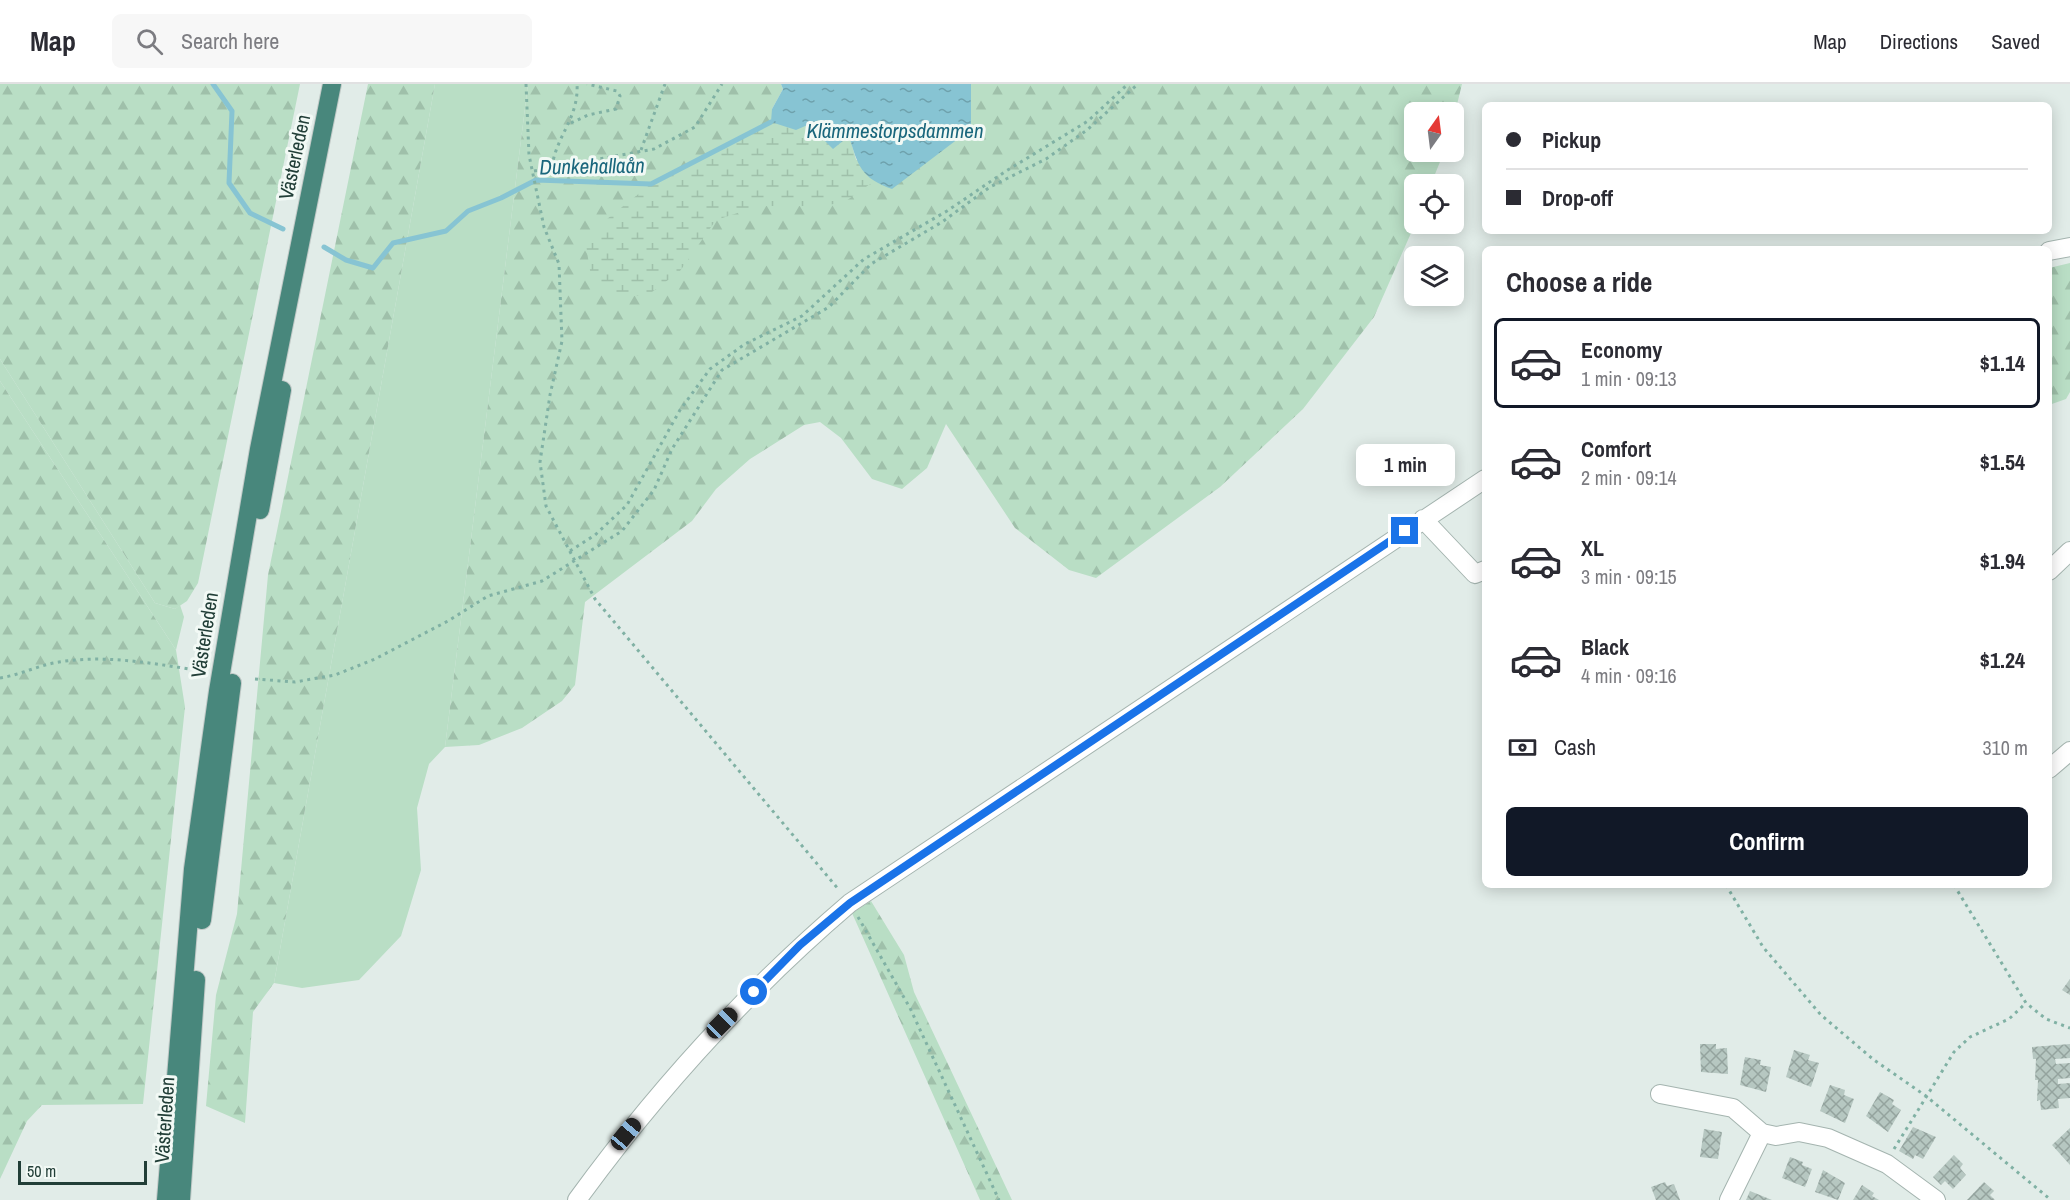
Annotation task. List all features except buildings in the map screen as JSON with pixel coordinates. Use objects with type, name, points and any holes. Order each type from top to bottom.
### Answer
[{"type":"highway","name":"Västerleden","points":[[166,1200],[193,869],[216,703],[258,449],[332,84]]},
{"type":"highway","name":"Västerleden","points":[[180,1200],[206,872],[231,692],[249,571],[295,319],[343,84]]},
{"type":"street","points":[[2052,250],[2070,247]]},
{"type":"street","points":[[577,1200],[626,1134],[707,1038],[800,945],[850,903],[1482,481]]},
{"type":"street","points":[[1423,519],[1475,574],[1482,571]]},
{"type":"street","points":[[2052,568],[2070,551]]},
{"type":"street","points":[[2052,766],[2070,751]]},
{"type":"street","points":[[1660,1095],[1733,1108],[1762,1133],[1776,1136],[1811,1133],[1886,1164],[1936,1200]]},
{"type":"street","points":[[1729,1200],[1762,1133]]},
{"type":"path","points":[[526,84],[529,154],[544,227],[559,264],[562,341],[550,396],[540,462],[546,506],[595,599],[850,903],[910,1008],[999,1200]]},
{"type":"path","points":[[552,167],[558,142],[571,123],[577,84]]},
{"type":"path","points":[[571,123],[588,115],[616,109],[619,103],[617,91],[587,84]]},
{"type":"path","points":[[641,151],[665,84]]},
{"type":"path","points":[[533,171],[654,149],[695,127],[722,84]]},
{"type":"path","points":[[570,550],[595,535],[627,505],[680,410],[710,369],[745,344],[802,316],[864,259],[947,211],[1006,171],[1088,121],[1128,84]]},
{"type":"path","points":[[255,679],[295,682],[335,675],[375,658],[448,621],[488,596],[542,581],[622,531],[654,490],[672,449],[722,370],[829,307],[871,264],[942,222],[990,187],[1046,159],[1087,130],[1138,84]]},
{"type":"path","points":[[0,678],[55,662],[89,658],[117,658],[189,669]]},
{"type":"path","points":[[1728,888],[1763,947],[1821,1015],[1874,1060],[1926,1096],[2051,1200]]},
{"type":"path","points":[[1956,888],[2026,1003],[2046,1019],[2070,1028]]},
{"type":"path","points":[[1886,1164],[1954,1052],[1970,1037],[2008,1019],[2026,1003]]},
{"type":"green space","points":[[0,84],[300,84],[198,583],[187,601],[175,609],[155,603],[0,359]]},
{"type":"green space","points":[[368,84],[435,84],[274,983],[253,1012],[245,1123],[206,1106],[216,995],[237,914],[268,575]]},
{"type":"green space","points":[[435,84],[528,84],[445,747],[429,764],[417,808],[421,870],[401,936],[359,980],[302,988],[274,983]]},
{"type":"green space","points":[[528,84],[781,84],[783,89],[772,109],[849,136],[856,160],[971,129],[971,84],[1462,84],[1458,102],[1404,102],[1404,162],[1440,162],[1435,174],[1404,174],[1404,234],[1411,234],[1374,317],[1303,409],[1220,487],[1096,578],[1069,570],[1015,528],[946,424],[927,468],[902,489],[872,479],[841,438],[820,422],[804,425],[750,459],[716,489],[692,521],[585,602],[575,685],[562,701],[522,728],[479,745],[445,747]]},
{"type":"green space","points":[[819,120],[849,136],[856,160],[873,182],[843,203],[816,206],[759,206],[716,220],[680,271],[648,295],[619,297],[591,276],[586,246],[607,219],[651,184],[765,123],[771,122],[796,130]]},
{"type":"green space","points":[[2070,263],[2070,392],[2066,399],[2052,404],[2052,267]]},
{"type":"green space","points":[[0,359],[155,603],[175,609],[180,605],[184,617],[176,650],[0,381]]},
{"type":"green space","points":[[0,381],[176,650],[185,707],[143,1104],[42,1105],[27,1121],[0,1179]]},
{"type":"green space","points":[[871,901],[904,955],[914,992],[1012,1200],[980,1200],[852,913]]},
{"type":"water","name":"Klämmestorpsdammen","points":[[781,84],[971,84],[971,129],[892,189],[873,180],[862,170],[849,136],[833,149],[821,137],[819,120],[796,130],[771,122],[772,109],[783,89]]},
{"type":"waterway","name":"Dunkehallaån","points":[[213,84],[232,111],[229,183],[250,213],[283,229]]},
{"type":"waterway","name":"Dunkehallaån","points":[[324,247],[346,260],[373,268],[393,243],[446,231],[468,211],[501,198],[536,180],[651,184],[771,122]]},
{"type":"route","points":[[754,992],[800,945],[850,903],[1405,531]]}]
